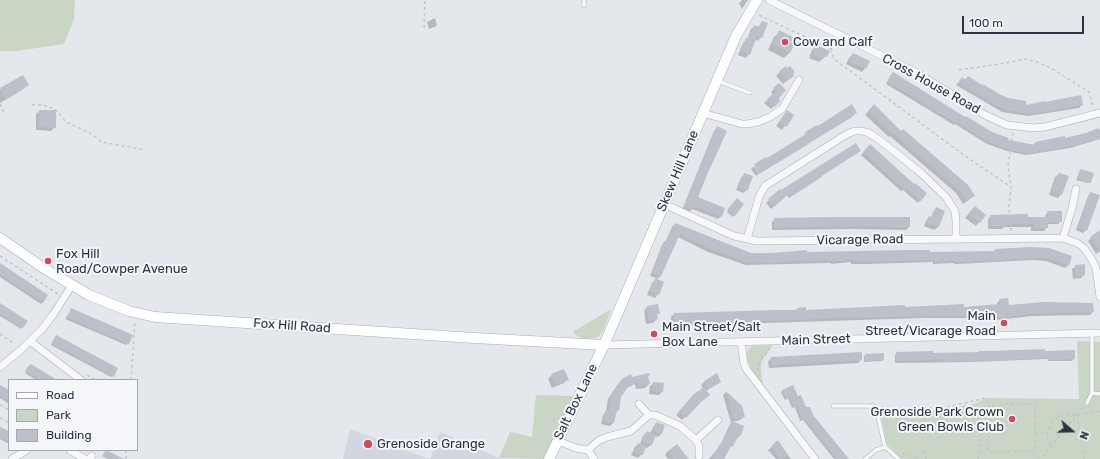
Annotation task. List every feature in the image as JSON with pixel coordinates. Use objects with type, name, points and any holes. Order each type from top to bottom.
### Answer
[{"type":"street","name":"Skew Hill Lane","points":[[604,345],[736,36],[756,0]]},
{"type":"street","name":"Cross House Road","points":[[769,0],[919,74],[996,120],[1014,126],[1033,128],[1045,127],[1097,114]]},
{"type":"street","points":[[703,113],[742,124],[758,122],[770,117],[782,109],[799,80]]},
{"type":"street","points":[[747,240],[759,197],[765,186],[847,134],[862,131],[881,140],[921,173],[946,197],[955,211],[956,240]]},
{"type":"street","points":[[1063,238],[1076,189]]},
{"type":"street","name":"Vicarage Road","points":[[664,204],[734,236],[747,240],[956,240],[1063,238],[1077,243],[1084,248],[1098,268],[1100,297]]},
{"type":"street","name":"Fox Hill Road","points":[[0,238],[42,267],[89,295],[107,303],[155,317],[604,345]]},
{"type":"street","points":[[0,367],[30,342],[53,315],[72,285]]},
{"type":"street","name":"Main Street","points":[[604,345],[1100,333]]},
{"type":"street","points":[[30,342],[80,379]]},
{"type":"street","points":[[741,342],[744,364],[815,459]]},
{"type":"street","name":"Salt Box Lane","points":[[549,459],[604,345]]},
{"type":"street","points":[[639,404],[649,415]]},
{"type":"street","points":[[588,450],[598,441],[607,437],[631,431],[649,415],[655,415],[680,426],[696,440],[699,446],[699,456]]},
{"type":"street","points":[[696,440],[718,420]]},
{"type":"street","points":[[558,441],[576,448],[588,450],[594,459]]},
{"type":"street","points":[[12,459],[25,451]]},
{"type":"street","points":[[72,451],[84,459]]},
{"type":"lane","points":[[584,0],[584,6]]},
{"type":"lane","points":[[717,81],[750,93]]},
{"type":"lane","points":[[1087,403],[1092,392],[1092,334]]},
{"type":"lane","points":[[1092,392],[1100,394]]},
{"type":"lane","points":[[833,406],[874,406],[878,414],[886,448],[899,459]]},
{"type":"lane","points":[[865,459],[876,450],[886,448]]},
{"type":"path","points":[[424,28],[425,0]]},
{"type":"path","points":[[750,10],[831,49],[834,59],[949,144],[1011,187]]},
{"type":"path","points":[[831,49],[847,39]]},
{"type":"path","points":[[959,70],[1025,59],[1037,62],[1050,68],[1089,92],[1097,114]]},
{"type":"path","points":[[0,104],[4,113]]},
{"type":"path","points":[[32,105],[43,105],[55,109],[66,122],[90,133],[102,142],[145,150]]},
{"type":"path","points":[[1011,238],[1009,207],[1011,187],[1008,166],[1014,126]]},
{"type":"path","points":[[0,256],[64,298]]},
{"type":"path","points":[[131,379],[135,312]]},
{"type":"path","points":[[0,334],[22,349]]},
{"type":"path","points":[[761,388],[758,370],[759,363],[762,356],[775,341]]},
{"type":"path","points":[[874,406],[904,409],[932,408],[965,404],[986,398]]},
{"type":"path","points":[[1037,459],[1043,456],[1087,403]]},
{"type":"path","points":[[1035,404],[1035,451],[988,452],[989,421],[989,405],[1035,404]]},
{"type":"path","points":[[1051,446],[1047,433],[1053,421],[1058,417],[1100,411]]},
{"type":"path","points":[[1077,415],[1084,459]]},
{"type":"path","points":[[978,459],[980,439],[984,427],[989,421]]},
{"type":"path","points":[[1035,432],[1047,433]]},
{"type":"path","points":[[886,448],[920,459]]},
{"type":"path","points":[[924,451],[926,459]]},
{"type":"shaded area","name":"Grenoside Grange","points":[[350,429],[429,459],[343,459]]},
{"type":"shaded area","name":"Grenoside Grange","points":[[440,432],[501,459],[430,459]]},
{"type":"green space","points":[[0,0],[75,0],[74,19],[64,44],[16,51],[0,51]]},
{"type":"green space","points":[[611,309],[604,329],[596,338],[585,339],[577,336],[573,332]]},
{"type":"green space","points":[[1077,341],[1100,342],[1100,459],[902,459],[887,444],[879,408],[898,411],[938,410],[974,404],[986,398],[1079,399]]},
{"type":"green space","points":[[773,345],[761,364],[763,385],[750,367],[746,354],[752,346]]},
{"type":"green space","points":[[536,395],[574,396],[545,459],[499,458],[510,432],[532,437]]},
{"type":"building","points":[[762,21],[768,23],[762,38],[757,36],[750,55],[741,51],[746,38],[749,39],[754,25],[759,27]]},
{"type":"building","name":"Cow and Calf","points":[[779,30],[797,39],[790,53],[773,44]]},
{"type":"building","points":[[816,45],[830,51],[827,57],[825,56],[823,59],[812,54]]},
{"type":"building","points":[[853,53],[870,61],[866,69],[849,61]]},
{"type":"building","points":[[786,66],[787,68],[790,66],[795,72],[793,74],[794,76],[787,81],[779,71]]},
{"type":"building","points":[[893,72],[965,117],[966,116],[992,132],[1009,138],[1008,140],[1035,145],[1035,142],[1065,136],[1065,138],[1099,128],[1100,138],[1072,146],[1029,153],[1009,150],[989,142],[887,82]]},
{"type":"building","points":[[23,75],[29,85],[6,99],[0,88]]},
{"type":"building","points":[[968,76],[1008,98],[1026,101],[1026,105],[1081,95],[1083,105],[1032,114],[1005,110],[958,83],[962,77],[965,80]]},
{"type":"building","points":[[779,83],[786,90],[779,98],[780,101],[775,107],[767,99],[776,91],[773,88]]},
{"type":"building","points":[[852,104],[857,113],[759,174],[754,164],[766,157],[767,158],[806,134],[805,132],[817,125],[818,126]]},
{"type":"building","points":[[874,104],[901,131],[903,129],[968,185],[975,196],[966,201],[959,190],[894,134],[893,135],[868,111]]},
{"type":"building","points":[[39,110],[56,110],[56,128],[39,127]]},
{"type":"building","points":[[787,110],[794,115],[787,127],[779,122]]},
{"type":"building","points":[[717,126],[727,131],[698,197],[725,208],[722,217],[695,206],[693,210],[684,206]]},
{"type":"building","points":[[856,143],[861,151],[821,176],[822,177],[792,196],[790,193],[774,207],[768,199],[780,189],[781,190]]},
{"type":"building","points":[[870,144],[914,184],[915,183],[927,193],[921,201],[906,188],[905,190],[863,152]]},
{"type":"building","points":[[1080,169],[1094,173],[1091,183],[1077,178]]},
{"type":"building","points":[[744,173],[753,176],[748,190],[739,187]]},
{"type":"building","points":[[1059,173],[1069,176],[1062,195],[1052,191]]},
{"type":"building","points":[[1090,192],[1100,195],[1087,231],[1078,227]]},
{"type":"building","points":[[737,198],[744,204],[735,216],[727,210]]},
{"type":"building","points":[[975,206],[986,215],[980,223],[968,214]]},
{"type":"building","points":[[936,207],[945,211],[939,227],[926,223],[929,216],[932,217]]},
{"type":"building","points":[[1047,211],[1062,211],[1062,222],[1048,222],[1048,228],[1034,228],[1034,224],[1006,224],[1006,226],[991,226],[990,215],[1028,214],[1028,217],[1048,217]]},
{"type":"building","points":[[910,217],[910,227],[855,226],[774,228],[774,218]]},
{"type":"building","points":[[675,223],[751,253],[807,250],[807,252],[908,250],[930,250],[930,252],[995,251],[995,249],[1030,247],[1049,248],[1072,256],[1069,266],[1049,258],[963,262],[935,262],[935,260],[872,262],[833,260],[749,263],[711,249],[680,234],[661,276],[652,273],[664,241],[667,242]]},
{"type":"building","points":[[1100,230],[1100,250],[1090,237]]},
{"type":"building","points":[[0,263],[48,295],[43,303],[0,274]]},
{"type":"building","points":[[1085,264],[1085,275],[1076,276],[1075,265]]},
{"type":"building","points":[[655,278],[664,282],[659,295],[650,291]]},
{"type":"building","points":[[1008,298],[1009,305],[1044,302],[1093,303],[1094,312],[1037,313],[998,318],[998,316],[853,317],[674,323],[674,313],[797,310],[797,308],[806,307],[806,310],[905,305],[905,307],[964,304],[964,307],[1000,304],[999,299]]},
{"type":"building","points":[[0,303],[28,321],[23,328],[0,314]]},
{"type":"building","points":[[658,304],[660,314],[657,314],[658,319],[649,321],[647,306]]},
{"type":"building","points":[[71,308],[133,335],[129,344],[67,317]]},
{"type":"building","points":[[56,335],[118,368],[114,377],[52,343]]},
{"type":"building","points":[[1045,349],[1045,351],[1075,350],[1075,359],[1049,360],[1049,358],[944,361],[944,359],[897,361],[896,352],[933,351],[933,353]]},
{"type":"building","points":[[862,352],[862,360],[772,365],[771,357]]},
{"type":"building","points":[[884,353],[884,360],[865,361],[865,354]]},
{"type":"building","points":[[30,364],[55,379],[38,379],[25,371]]},
{"type":"building","points":[[564,369],[569,380],[556,385],[551,374]]},
{"type":"building","points":[[649,373],[650,375],[648,376],[650,384],[639,386],[638,382],[628,387],[621,397],[619,411],[617,410],[614,423],[604,421],[606,410],[609,411],[611,395],[622,379],[631,374],[632,377]]},
{"type":"building","points":[[717,373],[721,382],[709,389],[704,381]]},
{"type":"building","points":[[653,382],[664,383],[663,392],[653,391]]},
{"type":"building","points":[[0,385],[8,389],[8,400],[0,396]]},
{"type":"building","points":[[793,385],[798,396],[801,395],[806,407],[810,407],[813,415],[849,459],[837,459],[805,419],[802,420],[797,406],[793,407],[790,397],[787,399],[782,390]]},
{"type":"building","points":[[704,387],[710,395],[686,418],[679,411],[693,395]]},
{"type":"building","points":[[726,391],[742,406],[745,417],[734,420]]},
{"type":"building","points":[[732,421],[744,426],[741,436],[738,435],[733,447],[731,446],[724,459],[712,459],[720,444],[722,445]]},
{"type":"building","points":[[656,422],[665,425],[662,434],[653,431]]},
{"type":"building","points":[[0,427],[8,431],[8,441],[0,437]]},
{"type":"building","points":[[647,431],[656,435],[652,445],[642,441]]},
{"type":"building","points":[[778,440],[788,455],[782,459],[780,459],[771,446]]},
{"type":"building","points":[[638,443],[646,446],[643,455],[634,452]]},
{"type":"building","points":[[677,444],[689,459],[674,459],[668,451]]},
{"type":"building","points":[[105,451],[108,451],[124,459],[107,459],[102,456]]},
{"type":"place","name":"Cow and Calf","points":[[785,42]]},
{"type":"place","name":"Fox Hill Road/Cowper Avenue","points":[[48,261]]},
{"type":"place","name":"Main Street/Vicarage Road","points":[[1004,323]]},
{"type":"place","name":"Main Street/Salt Box Lane","points":[[654,334]]},
{"type":"place","name":"Grenoside Park Crown Green Bowls Club","points":[[1012,419]]},
{"type":"place","name":"Grenoside Grange","points":[[368,444]]}]
